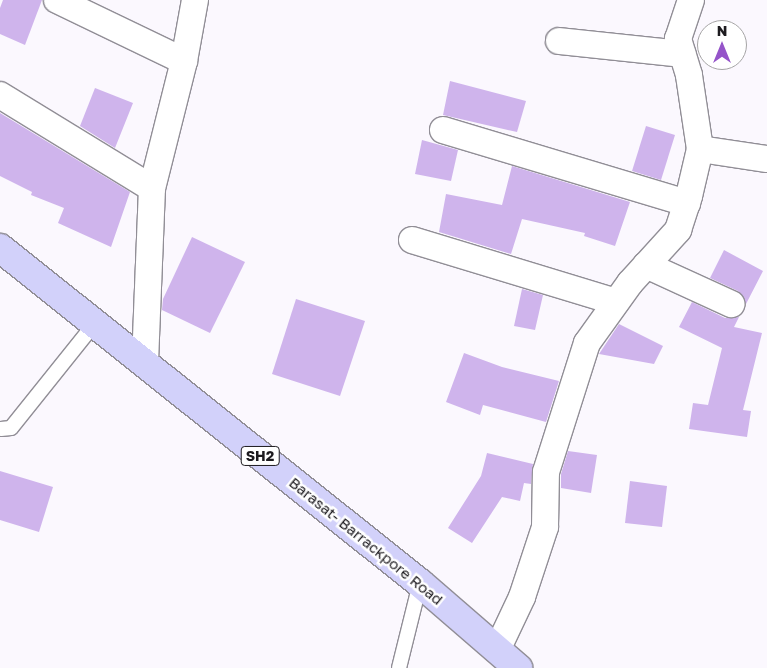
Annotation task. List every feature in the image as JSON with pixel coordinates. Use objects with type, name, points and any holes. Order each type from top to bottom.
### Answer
[{"type":"main road","name":"Barasat- Barrackpore Road","points":[[1,252],[95,324],[420,583],[518,668]]},
{"type":"street","points":[[57,0],[184,62]]},
{"type":"street","points":[[145,364],[152,188],[184,62],[195,0]]},
{"type":"street","points":[[497,650],[522,596],[545,528],[546,472],[587,343],[616,302],[678,230],[687,203],[700,149],[678,39],[691,0]]},
{"type":"street","points":[[559,41],[682,54]]},
{"type":"street","points":[[0,95],[152,188]]},
{"type":"street","points":[[443,130],[687,203]]},
{"type":"street","points":[[700,149],[767,159]]},
{"type":"street","points":[[412,240],[616,302]]},
{"type":"street","points":[[646,265],[731,304]]},
{"type":"lane","points":[[1,429],[11,428],[95,324]]},
{"type":"lane","points":[[400,668],[420,583]]},
{"type":"building","points":[[3,0],[42,0],[25,45],[0,34],[0,8]]},
{"type":"building","points":[[450,81],[526,101],[517,132],[443,115]]},
{"type":"building","points":[[95,88],[133,103],[115,148],[80,126]]},
{"type":"building","points":[[0,113],[130,192],[111,247],[58,223],[64,208],[31,195],[32,192],[0,176]]},
{"type":"building","points":[[646,126],[675,135],[661,180],[632,171]]},
{"type":"building","points":[[422,140],[458,150],[451,181],[415,174]]},
{"type":"building","points":[[512,166],[630,202],[615,246],[584,236],[585,233],[522,219],[511,254],[439,232],[446,194],[502,205]]},
{"type":"building","points":[[192,237],[245,262],[210,333],[162,310],[163,299]]},
{"type":"building","points":[[724,250],[763,271],[746,304],[738,291],[710,278]]},
{"type":"building","points":[[522,289],[543,295],[535,330],[514,326]]},
{"type":"building","points":[[296,299],[365,321],[340,396],[272,374]]},
{"type":"building","points":[[692,302],[725,318],[739,317],[734,327],[762,333],[743,410],[751,411],[747,437],[689,429],[693,403],[708,405],[722,348],[679,327]]},
{"type":"building","points":[[619,324],[663,346],[654,364],[599,354]]},
{"type":"building","points":[[464,353],[502,367],[559,381],[546,422],[483,405],[480,415],[446,402]]},
{"type":"building","points":[[568,451],[597,455],[591,493],[561,488],[561,474]]},
{"type":"building","points":[[487,453],[533,464],[531,484],[524,483],[520,501],[502,497],[472,543],[448,528],[481,476]]},
{"type":"building","points":[[0,471],[53,487],[39,532],[0,520]]},
{"type":"building","points":[[630,481],[667,486],[662,527],[625,523]]}]
